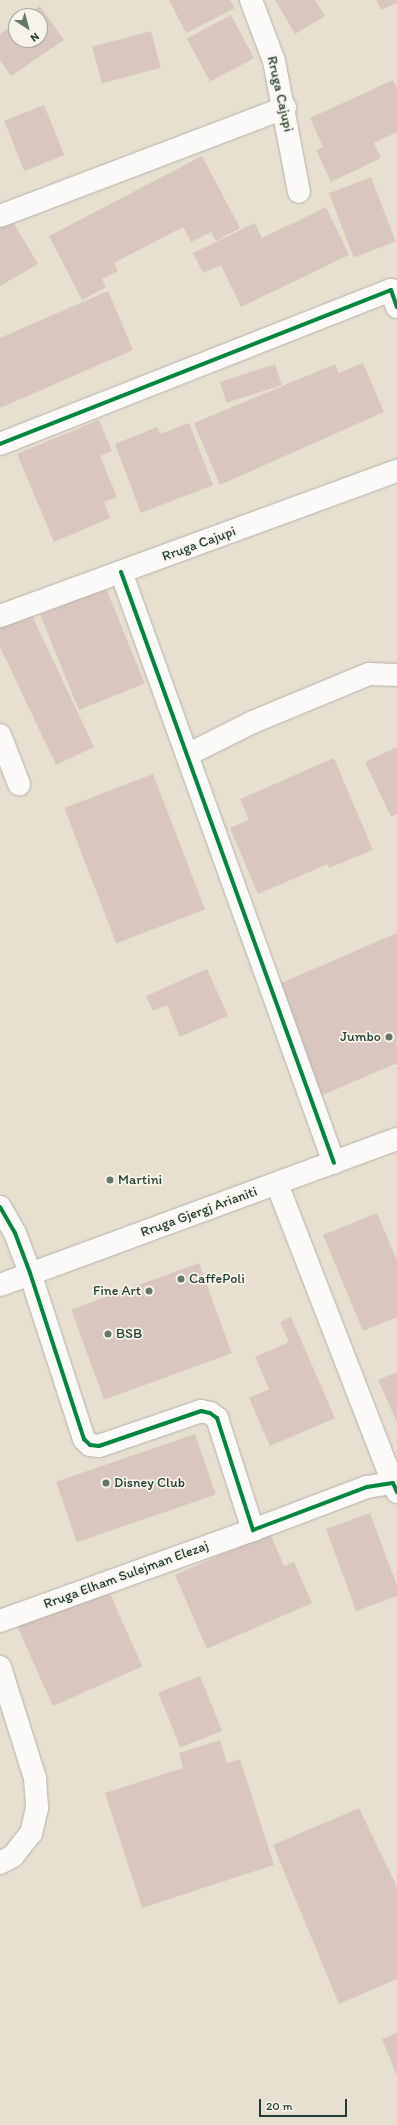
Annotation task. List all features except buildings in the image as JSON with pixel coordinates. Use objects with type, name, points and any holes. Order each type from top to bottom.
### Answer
[{"type":"street","name":"Rruga Cajupi","points":[[251,0],[274,61],[285,108],[299,192]]},
{"type":"street","points":[[0,216],[285,108]]},
{"type":"street","points":[[0,444],[395,294]]},
{"type":"street","name":"Rruga Cajupi","points":[[0,616],[397,471]]},
{"type":"street","points":[[121,572],[334,1163]]},
{"type":"street","points":[[187,755],[253,722],[369,674],[397,675]]},
{"type":"street","points":[[0,735],[19,784]]},
{"type":"street","name":"Rruga Gjergj Arianiti","points":[[0,1285],[397,1139]]},
{"type":"street","points":[[276,1184],[396,1485]]},
{"type":"street","points":[[0,1207],[15,1233],[30,1273],[84,1439],[90,1445],[99,1446],[201,1411],[210,1413],[217,1418],[253,1530]]},
{"type":"street","name":"Rruga Elham Sulejman Elezaj","points":[[0,1621],[253,1530],[367,1487],[396,1485]]},
{"type":"street","points":[[0,1667],[35,1778],[37,1808],[31,1833],[13,1856],[0,1863]]},
{"type":"cycle path","points":[[0,444],[391,290],[397,307]]},
{"type":"cycle path","points":[[121,572],[334,1163]]},
{"type":"cycle path","points":[[0,1207],[15,1233],[30,1273],[84,1439],[90,1445],[99,1446],[201,1411],[210,1413],[217,1418],[253,1530],[367,1487],[393,1483],[397,1492]]},
{"type":"place","name":"Jumbo","points":[[389,1037]]},
{"type":"place","name":"Martini","points":[[110,1180]]},
{"type":"place","name":"CaffePoli","points":[[181,1279]]},
{"type":"place","name":"Fine Art","points":[[149,1291]]},
{"type":"place","name":"BSB","points":[[108,1334]]},
{"type":"place","name":"Disney Club","points":[[106,1483]]}]
